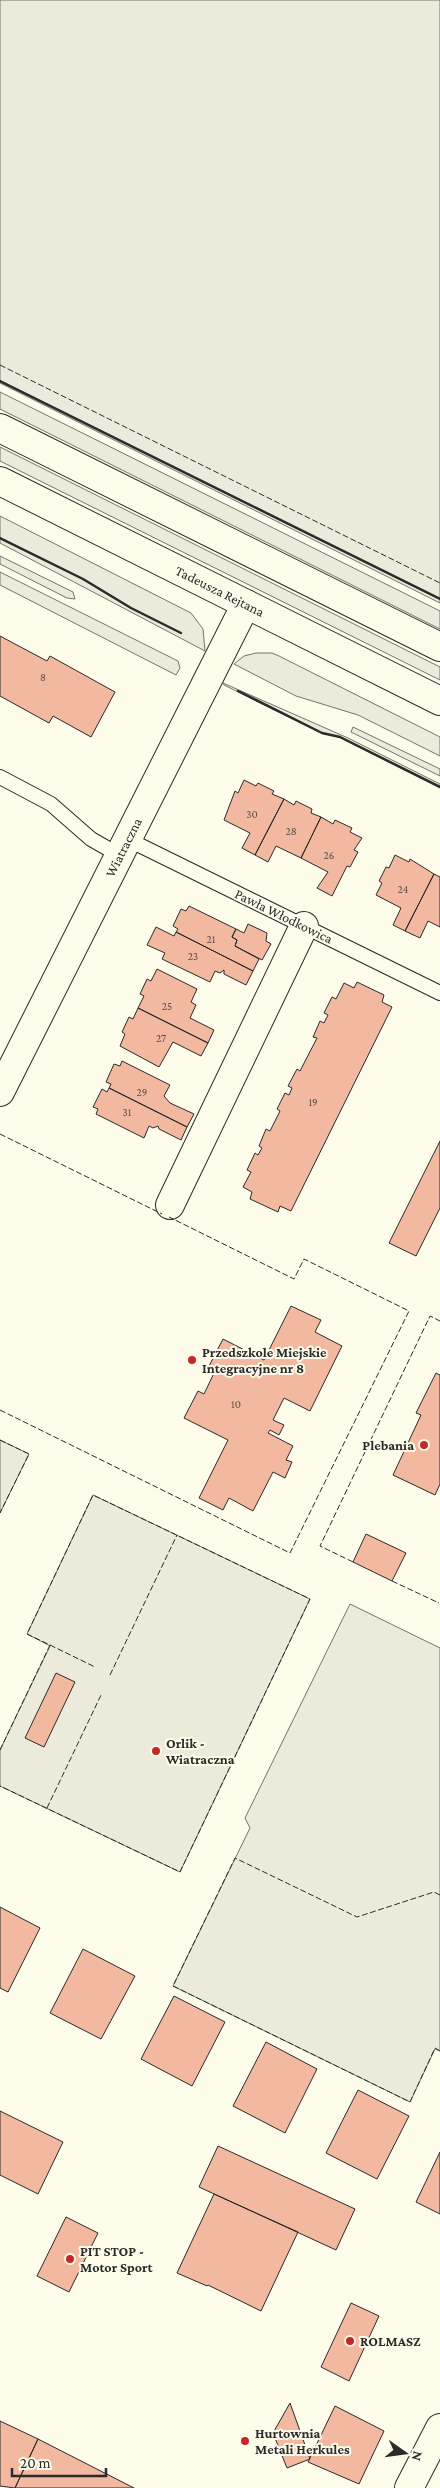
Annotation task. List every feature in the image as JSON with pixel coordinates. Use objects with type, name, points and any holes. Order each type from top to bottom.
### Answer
[{"type":"main road","points":[[0,428],[440,647]]},
{"type":"main road","name":"Tadeusza Rejtana","points":[[0,481],[440,701]]},
{"type":"main road","name":"Wiatraczna","points":[[0,1092],[246,604]]},
{"type":"main road","points":[[170,1205],[304,926]]},
{"type":"main road","points":[[409,2488],[440,2428]]},
{"type":"lane","name":"Pawła Włodkowica","points":[[0,776],[51,804],[91,839],[123,847],[304,926],[440,993]]},
{"type":"shaded area","points":[[0,0],[440,0],[440,603],[0,383]]},
{"type":"shaded area","points":[[0,392],[440,611],[440,629],[0,409]]},
{"type":"shaded area","points":[[0,447],[440,667],[440,680],[0,461]]},
{"type":"shaded area","points":[[0,516],[191,613],[203,629],[205,651],[0,543]]},
{"type":"shaded area","points":[[0,556],[73,592],[75,599],[67,598],[0,564]]},
{"type":"shaded area","points":[[0,572],[178,661],[180,668],[176,675],[0,585]]},
{"type":"shaded area","points":[[256,653],[272,653],[279,656],[440,737],[440,756],[358,715],[296,696],[234,664],[244,656]]},
{"type":"shaded area","points":[[223,683],[348,738],[440,784],[440,788],[339,737],[322,733]]},
{"type":"shaded area","points":[[353,727],[440,769],[440,776],[351,732]]},
{"type":"shaded area","points":[[0,1440],[29,1454],[0,1513]]},
{"type":"shaded area","name":"Orlik - Wiatraczna","points":[[93,1495],[310,1599],[180,1872],[0,1786],[0,1750],[50,1646],[27,1634]]},
{"type":"shaded area","points":[[350,1604],[440,1648],[440,2051],[435,2049],[410,2102],[173,1986],[250,1828],[245,1818]]},
{"type":"building","points":[[0,636],[47,661],[50,656],[115,692],[91,737],[53,716],[49,723],[0,696]]},
{"type":"building","points":[[244,780],[256,786],[258,783],[274,791],[272,794],[284,799],[255,855],[242,848],[250,833],[224,820],[235,791],[238,793]]},
{"type":"building","points":[[284,799],[294,805],[296,801],[312,809],[311,813],[321,817],[301,858],[276,846],[268,862],[255,855]]},
{"type":"building","points":[[321,817],[333,824],[335,820],[352,828],[350,832],[362,838],[354,850],[358,852],[350,867],[347,866],[332,896],[317,888],[328,872],[301,858]]},
{"type":"building","points":[[395,855],[409,862],[410,859],[434,874],[405,931],[393,925],[401,908],[376,895],[382,883],[379,881],[386,867],[389,868]]},
{"type":"building","points":[[434,874],[440,877],[440,927],[428,921],[420,938],[405,931]]},
{"type":"building","points":[[189,906],[236,929],[232,937],[237,940],[235,946],[259,959],[253,971],[176,932],[178,929],[173,926],[181,909],[186,911]]},
{"type":"building","points":[[248,924],[267,933],[266,941],[271,944],[262,960],[235,946],[237,940],[232,937],[236,929],[244,933]]},
{"type":"building","points":[[156,927],[174,936],[176,932],[253,971],[246,985],[224,974],[224,970],[220,973],[215,971],[210,982],[162,959],[165,953],[147,945]]},
{"type":"building","points":[[157,969],[197,989],[191,1002],[196,1005],[190,1018],[214,1030],[208,1043],[138,1008],[144,996],[140,994],[147,979],[151,981]]},
{"type":"building","points":[[357,982],[384,995],[382,1002],[392,1007],[291,1211],[280,1206],[278,1212],[250,1199],[252,1192],[243,1187],[251,1172],[247,1170],[255,1153],[258,1155],[262,1148],[259,1146],[266,1129],[270,1131],[280,1111],[277,1109],[285,1093],[289,1095],[292,1088],[288,1086],[297,1069],[300,1071],[317,1038],[313,1037],[320,1021],[324,1023],[328,1015],[324,1013],[332,997],[336,999],[344,983],[354,988]]},
{"type":"building","points":[[138,1008],[208,1043],[201,1056],[173,1042],[159,1067],[120,1046],[125,1034],[122,1032],[129,1017],[133,1019]]},
{"type":"building","points":[[122,1061],[170,1085],[164,1096],[170,1103],[194,1114],[187,1127],[109,1088],[111,1084],[106,1082],[114,1064],[120,1066]]},
{"type":"building","points":[[109,1088],[187,1127],[181,1140],[159,1129],[158,1126],[153,1128],[149,1126],[144,1138],[96,1114],[98,1109],[93,1107],[102,1089],[107,1092]]},
{"type":"building","points":[[440,1141],[440,1208],[416,1256],[389,1243]]},
{"type":"building","points":[[291,1306],[321,1320],[315,1332],[342,1346],[310,1411],[284,1398],[273,1420],[284,1425],[279,1435],[270,1430],[268,1433],[293,1446],[286,1460],[292,1462],[285,1478],[273,1472],[253,1511],[229,1498],[223,1510],[199,1498],[228,1440],[184,1418],[198,1391],[204,1394],[215,1371],[208,1368],[223,1339],[264,1360]]},
{"type":"building","name":"Plebania","points":[[436,1373],[440,1375],[440,1484],[435,1495],[393,1475],[421,1415],[416,1413]]},
{"type":"building","points":[[366,1534],[406,1553],[392,1581],[353,1562]]},
{"type":"building","points":[[56,1673],[75,1682],[44,1747],[25,1738]]},
{"type":"building","points":[[0,1907],[40,1928],[8,1992],[0,1988]]},
{"type":"building","points":[[83,1949],[135,1976],[101,2039],[50,2013]]},
{"type":"building","points":[[174,1996],[225,2022],[192,2086],[141,2059]]},
{"type":"building","points":[[266,2042],[317,2069],[285,2133],[233,2106]]},
{"type":"building","points":[[358,2090],[409,2116],[377,2179],[326,2153]]},
{"type":"building","points":[[0,2111],[63,2142],[38,2194],[0,2175]]},
{"type":"building","points":[[218,2146],[355,2209],[336,2250],[199,2187]]},
{"type":"building","points":[[440,2152],[440,2214],[416,2202]]},
{"type":"building","points":[[214,2194],[298,2232],[261,2311],[208,2285],[177,2273]]},
{"type":"building","points":[[66,2217],[98,2233],[69,2292],[37,2276]]},
{"type":"building","name":"ROLMASZ","points":[[351,2303],[379,2316],[349,2381],[321,2367]]},
{"type":"building","points":[[290,2403],[310,2459],[287,2468],[273,2433]]},
{"type":"building","points":[[335,2406],[384,2431],[359,2484],[308,2462]]},
{"type":"building","points":[[0,2421],[38,2439],[15,2488],[0,2486]]},
{"type":"building","points":[[38,2439],[134,2488],[15,2488]]},
{"type":"fence","points":[[0,365],[440,583]]},
{"type":"fence","points":[[0,1134],[162,1214]]},
{"type":"fence","points":[[0,1410],[290,1553],[409,1311],[304,1259],[294,1279],[169,1217]]},
{"type":"fence","points":[[353,1562],[320,1546],[430,1316],[440,1321]]},
{"type":"fence","points":[[0,1440],[29,1454],[0,1513]]},
{"type":"fence","points":[[0,1750],[50,1645],[27,1634],[93,1495],[310,1599],[180,1872],[0,1786]]},
{"type":"fence","points":[[110,1675],[177,1535]]},
{"type":"fence","points":[[392,1581],[439,1603]]},
{"type":"fence","points":[[50,1645],[95,1667]]},
{"type":"fence","points":[[47,1808],[102,1693]]},
{"type":"fence","points":[[440,1895],[434,1892],[357,1917],[235,1858],[173,1986],[410,2102],[435,2048],[440,2051]]},
{"type":"wall","points":[[0,381],[440,599]]},
{"type":"wall","points":[[0,538],[83,579],[131,608],[181,633]]},
{"type":"wall","points":[[238,691],[322,733],[340,737],[440,787]]},
{"type":"place","name":"Przedszkole Miejskie Integracyjne nr 8","points":[[192,1360]]},
{"type":"place","name":"Plebania","points":[[424,1445]]},
{"type":"place","name":"Orlik - Wiatraczna","points":[[156,1751]]},
{"type":"place","name":"PIT STOP - Motor Sport","points":[[70,2259]]},
{"type":"place","name":"ROLMASZ","points":[[350,2341]]},
{"type":"place","name":"Hurtownia Metali Herkules","points":[[245,2441]]}]
